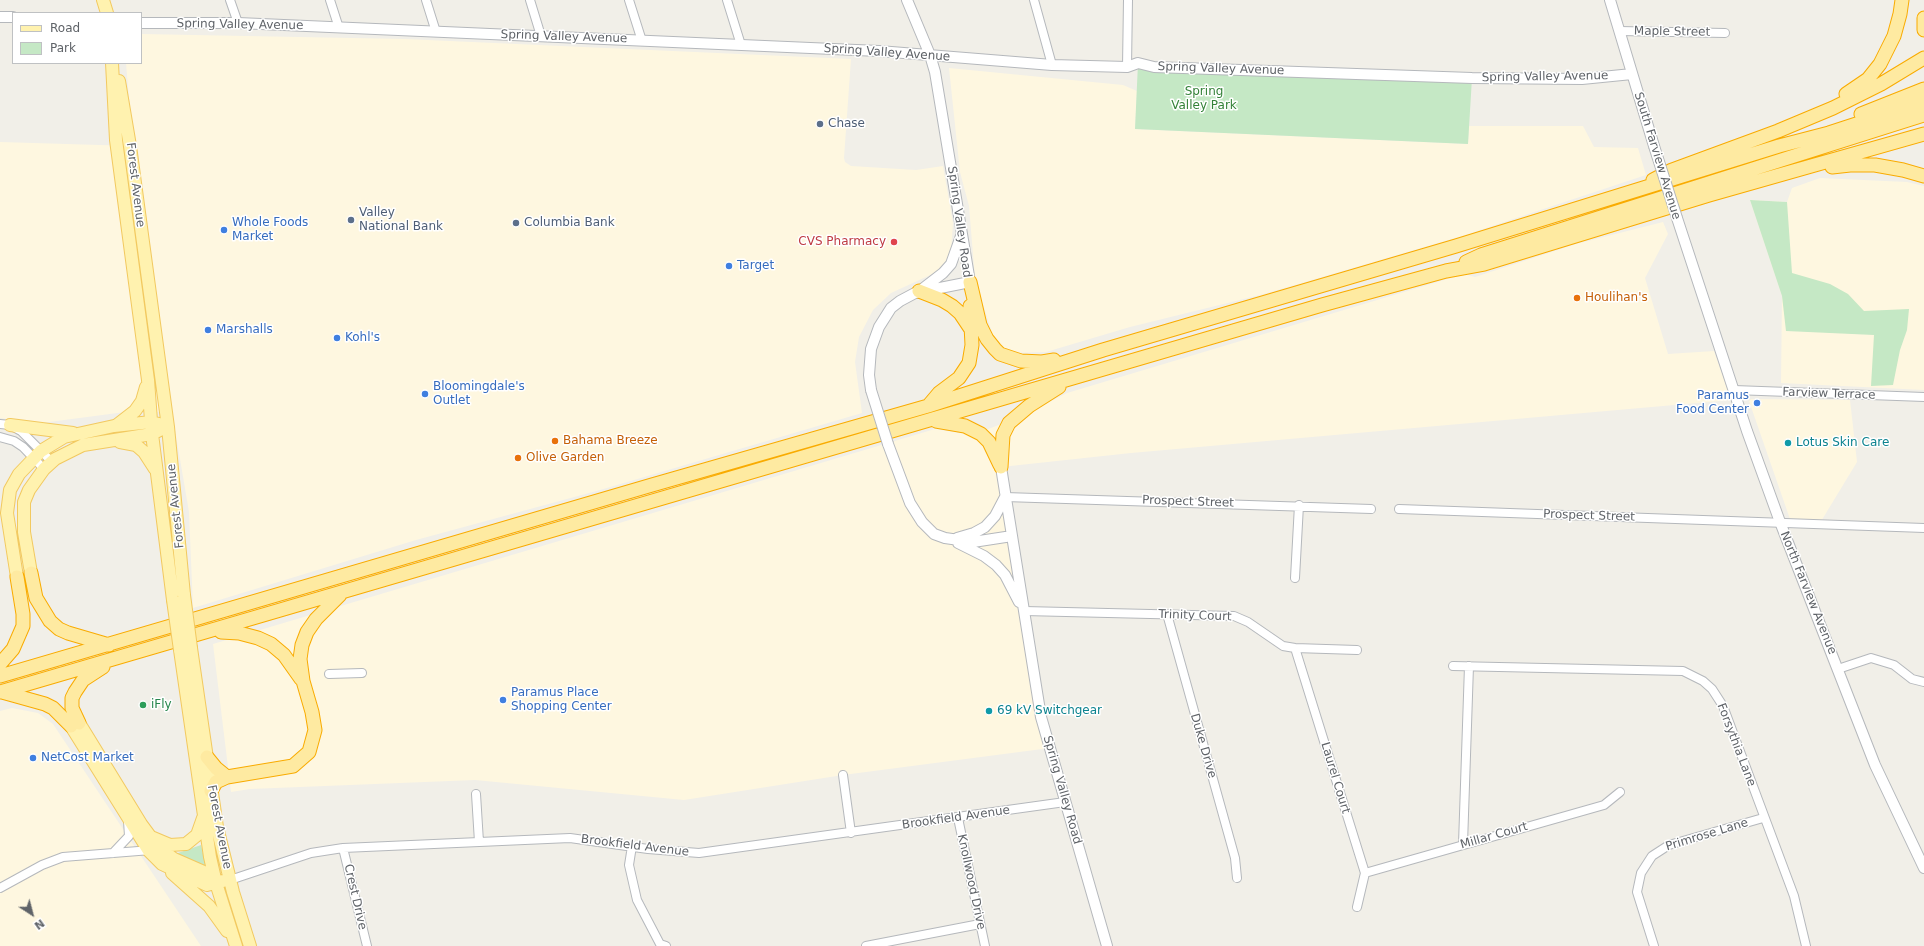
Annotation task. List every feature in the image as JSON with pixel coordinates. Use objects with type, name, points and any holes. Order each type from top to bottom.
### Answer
[{"type":"highway","points":[[1778,131],[1840,98],[1868,79],[1880,64],[1890,45],[1900,14],[1902,0]]},
{"type":"highway","points":[[1924,18],[1924,30]]},
{"type":"highway","points":[[1623,194],[1672,170],[1778,131],[1857,97],[1896,76],[1924,58]]},
{"type":"highway","points":[[1779,146],[1829,125],[1924,89]]},
{"type":"highway","points":[[0,676],[652,485],[928,406],[1103,350],[1456,246],[1623,194],[1677,179],[1779,146],[1829,133],[1924,102]]},
{"type":"highway","points":[[1446,271],[1481,255],[1924,115]]},
{"type":"highway","points":[[0,692],[343,593],[1375,290],[1446,271],[1484,264],[1709,195],[1924,134]]},
{"type":"highway","points":[[1794,171],[1862,165],[1889,167],[1924,176]]},
{"type":"highway","points":[[970,282],[980,325],[990,344],[1000,354],[1021,361],[1042,362],[1103,350]]},
{"type":"highway","points":[[928,406],[939,393],[959,378],[966,369],[972,351],[970,328],[970,282]]},
{"type":"highway","points":[[919,291],[942,300],[952,306],[960,313],[970,328]]},
{"type":"highway","points":[[1001,467],[1003,435],[1008,423],[1030,406],[1072,378]]},
{"type":"highway","points":[[930,421],[951,423],[976,431],[989,442],[1001,467]]},
{"type":"highway","points":[[31,573],[36,598],[50,621],[58,628],[68,633],[109,644]]},
{"type":"highway","points":[[0,664],[13,649],[23,626],[23,614],[17,577]]},
{"type":"highway","points":[[211,791],[216,782],[227,777],[284,769],[293,766],[310,752],[315,730],[312,712],[302,681],[300,659],[302,645],[307,632],[322,612],[343,593]]},
{"type":"highway","points":[[209,632],[239,633],[265,641],[284,654],[302,681]]},
{"type":"highway","points":[[75,724],[72,698],[78,684],[119,657]]},
{"type":"highway","points":[[0,692],[33,699],[45,704],[75,724]]},
{"type":"highway","points":[[207,757],[216,768],[227,777]]},
{"type":"main road","points":[[103,0],[107,12]]},
{"type":"main road","name":"Forest Avenue","points":[[112,64],[116,140],[148,380],[157,471],[179,598],[186,649],[204,815],[216,883],[235,945]]},
{"type":"main road","name":"Forest Avenue","points":[[116,64],[130,146],[168,427],[179,598]]},
{"type":"main road","points":[[114,426],[135,411],[142,401],[148,380]]},
{"type":"main road","points":[[5,424],[76,434]]},
{"type":"main road","points":[[17,577],[7,513],[10,490],[19,474],[38,454],[64,437],[114,426],[152,428],[168,427]]},
{"type":"main road","points":[[31,573],[24,532],[24,502],[29,490],[47,465],[84,445],[113,440],[152,428]]},
{"type":"main road","points":[[113,440],[136,445],[144,452],[157,471]]},
{"type":"main road","name":"Forest Avenue","points":[[186,649],[207,757],[211,791],[221,847],[250,946]]},
{"type":"main road","name":"Forest Avenue","points":[[75,724],[128,820],[153,849],[162,864],[207,885],[216,883]]},
{"type":"main road","name":"Forest Avenue","points":[[75,724],[150,836],[153,849]]},
{"type":"main road","points":[[150,836],[170,845],[186,844],[197,835],[204,815]]},
{"type":"main road","name":"Forest Avenue","points":[[153,849],[206,873],[216,883]]},
{"type":"main road","points":[[162,864],[209,906],[235,945]]},
{"type":"main road","points":[[216,883],[230,880]]},
{"type":"street","points":[[230,0],[238,24]]},
{"type":"street","points":[[330,0],[339,28]]},
{"type":"street","points":[[426,0],[436,32]]},
{"type":"street","points":[[530,0],[541,36]]},
{"type":"street","points":[[629,0],[642,41]]},
{"type":"street","points":[[727,0],[741,45]]},
{"type":"street","name":"Spring Valley Road","points":[[907,0],[930,55],[935,72],[970,282],[919,291],[900,300],[882,319],[871,349],[869,375],[871,390],[898,474],[918,516],[934,534],[949,539],[981,541],[1012,536]]},
{"type":"street","points":[[1034,0],[1052,65]]},
{"type":"street","points":[[1127,67],[1128,0]]},
{"type":"street","name":"South Farview Avenue","points":[[1610,0],[1654,146],[1707,312]]},
{"type":"street","points":[[0,17],[12,17]]},
{"type":"street","name":"Spring Valley Avenue","points":[[142,23],[238,24],[741,45],[930,55],[1052,65],[1127,67],[1138,62],[1154,67],[1472,78],[1582,79],[1632,74]]},
{"type":"street","name":"Maple Street","points":[[1619,31],[1725,34]]},
{"type":"street","points":[[919,291],[943,273],[951,264],[956,254],[962,230]]},
{"type":"street","name":"North Farview Avenue","points":[[1707,312],[1780,522],[1875,765],[1924,868]]},
{"type":"street","name":"Farview Terrace","points":[[1734,390],[1924,398]]},
{"type":"street","points":[[5,424],[21,431],[47,465]]},
{"type":"street","points":[[0,437],[14,441],[38,454]]},
{"type":"street","name":"Spring Valley Road","points":[[1001,467],[1041,717],[1107,946]]},
{"type":"street","points":[[949,539],[974,533],[985,527],[995,516],[1005,497]]},
{"type":"street","name":"Prospect Street","points":[[1005,497],[1371,508]]},
{"type":"street","points":[[1295,578],[1299,505]]},
{"type":"street","name":"Prospect Street","points":[[1399,509],[1924,528]]},
{"type":"street","points":[[949,539],[984,556],[996,565],[1005,575],[1024,611]]},
{"type":"street","name":"Trinity Court","points":[[1024,611],[1234,616],[1242,618],[1276,642],[1294,648],[1357,650]]},
{"type":"street","name":"Duke Drive","points":[[1167,614],[1235,858],[1237,878]]},
{"type":"street","name":"Laurel Court","points":[[1294,648],[1365,873]]},
{"type":"street","points":[[1838,669],[1871,658],[1894,665],[1912,679],[1924,682]]},
{"type":"street","name":"Forsythia Lane","points":[[1453,666],[1682,671],[1693,675],[1712,689],[1723,706],[1794,896],[1806,946]]},
{"type":"street","points":[[1462,844],[1469,666]]},
{"type":"street","points":[[329,674],[362,673]]},
{"type":"street","points":[[843,775],[851,833]]},
{"type":"street","name":"Millar Court","points":[[1365,873],[1420,859],[1462,844],[1604,805],[1620,792]]},
{"type":"street","points":[[476,794],[479,842]]},
{"type":"street","name":"Brookfield Avenue","points":[[230,880],[311,853],[343,848],[570,838],[699,853],[1065,802]]},
{"type":"street","name":"Knollwood Drive","points":[[958,818],[985,946]]},
{"type":"street","name":"Primrose Lane","points":[[1654,946],[1637,892],[1641,873],[1652,856],[1669,845],[1764,818]]},
{"type":"street","points":[[113,853],[129,836],[128,820]]},
{"type":"street","points":[[632,846],[629,865],[637,900],[661,945]]},
{"type":"street","name":"Crest Drive","points":[[343,848],[367,946]]},
{"type":"street","points":[[0,888],[42,865],[63,857],[153,849]]},
{"type":"street","points":[[1357,907],[1365,873]]},
{"type":"street","points":[[866,946],[980,924]]},
{"type":"shaded area","points":[[142,34],[405,39],[851,59],[844,158],[845,162],[851,166],[916,170],[943,166],[953,223],[951,252],[947,261],[939,271],[891,293],[873,310],[859,337],[855,362],[862,413],[600,490],[416,540],[193,608],[189,512],[172,412],[125,412],[34,424],[0,418],[0,142],[133,146],[126,64],[142,64]]},
{"type":"shaded area","points":[[949,68],[1123,85],[1137,91],[1135,129],[1468,144],[1469,126],[1583,126],[1594,147],[1638,148],[1646,175],[1462,236],[1264,294],[1130,327],[1046,352],[1010,353],[994,339],[975,279],[969,206],[960,172]]},
{"type":"shaded area","points":[[1820,178],[1907,182],[1924,186],[1924,390],[1781,383],[1782,296],[1750,200],[1787,202],[1792,188]]},
{"type":"shaded area","points":[[1663,222],[1668,234],[1645,278],[1668,354],[1714,351],[1731,400],[1131,453],[1001,467],[1050,748],[843,775],[684,800],[475,780],[250,789],[231,792],[213,644],[935,429],[973,435],[1019,417],[1067,393],[1464,274],[1475,277],[1576,244]]},
{"type":"shaded area","points":[[1751,399],[1850,400],[1857,462],[1820,523],[1791,522],[1749,401]]},
{"type":"shaded area","points":[[12,708],[38,713],[53,724],[201,946],[0,946],[0,711]]},
{"type":"green space","name":"Spring Valley Park","points":[[1138,63],[1472,78],[1468,144],[1135,129]]},
{"type":"green space","points":[[1750,200],[1787,202],[1792,273],[1830,284],[1848,294],[1864,311],[1909,309],[1907,330],[1900,350],[1893,385],[1871,386],[1874,335],[1786,331],[1782,296]]},
{"type":"green space","points":[[201,845],[206,867],[178,856],[178,853]]},
{"type":"place","name":"Chase","points":[[820,124]]},
{"type":"place","name":"Valley National Bank","points":[[351,220]]},
{"type":"place","name":"Columbia Bank","points":[[516,223]]},
{"type":"place","name":"Whole Foods Market","points":[[224,230]]},
{"type":"place","name":"CVS Pharmacy","points":[[894,242]]},
{"type":"place","name":"Target","points":[[729,266]]},
{"type":"place","name":"Houlihan's","points":[[1577,298]]},
{"type":"place","name":"Marshalls","points":[[208,330]]},
{"type":"place","name":"Kohl's","points":[[337,338]]},
{"type":"place","name":"Bloomingdale's Outlet","points":[[425,394]]},
{"type":"place","name":"Paramus Food Center","points":[[1757,403]]},
{"type":"place","name":"Bahama Breeze","points":[[555,441]]},
{"type":"place","name":"Lotus Skin Care","points":[[1788,443]]},
{"type":"place","name":"Olive Garden","points":[[518,458]]},
{"type":"place","name":"Paramus Place Shopping Center","points":[[503,700]]},
{"type":"place","name":"iFly","points":[[143,705]]},
{"type":"place","name":"69 kV Switchgear","points":[[989,711]]},
{"type":"place","name":"NetCost Market","points":[[33,758]]}]
